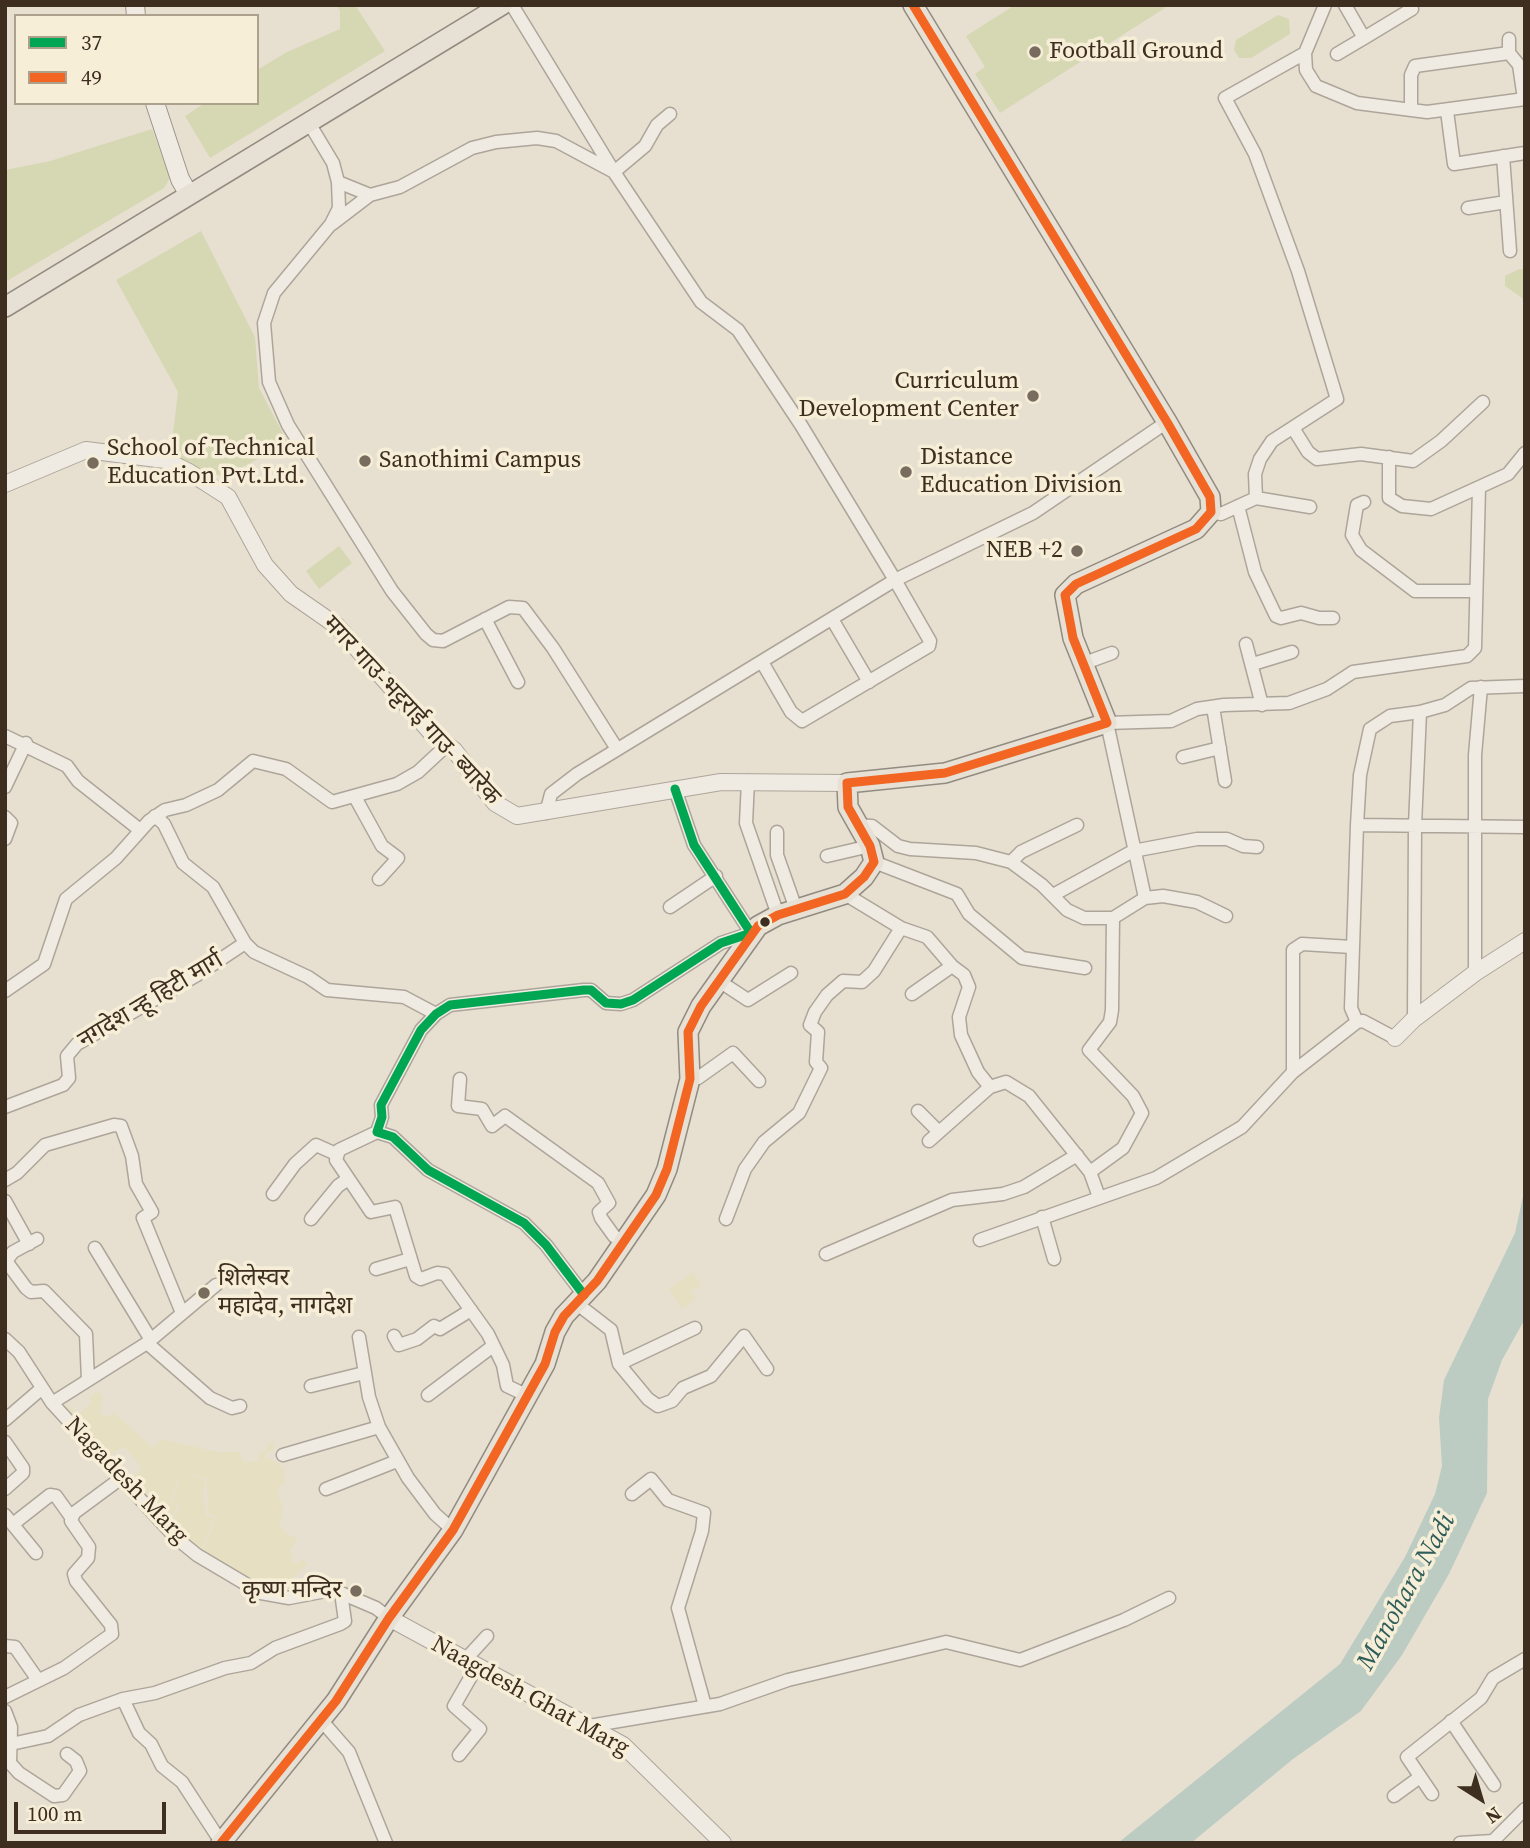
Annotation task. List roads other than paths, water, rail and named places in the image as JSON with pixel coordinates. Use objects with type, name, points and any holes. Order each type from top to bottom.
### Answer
[{"type":"main road","points":[[5,307],[502,5]]},
{"type":"main road","points":[[221,1843],[321,1720],[453,1530],[545,1364],[555,1332],[624,1243],[656,1195],[667,1169],[690,1079],[688,1032],[691,1021],[751,933],[787,912],[845,894],[864,877],[872,854],[848,807],[847,783],[945,773],[1107,723],[1073,638],[1065,603],[1069,589],[1196,529],[1211,512],[1210,497],[1167,422],[914,5]]},
{"type":"main road","points":[[156,105],[180,179],[190,195]]},
{"type":"street","points":[[512,5],[614,172],[701,302],[738,330],[801,425],[930,641],[929,646],[802,721],[791,712],[762,662]]},
{"type":"street","points":[[1325,5],[1305,53],[1306,70],[1321,90],[1357,103],[1427,112],[1525,99],[1519,65],[1508,53],[1509,39]]},
{"type":"street","points":[[1345,5],[1364,38]]},
{"type":"street","points":[[1337,54],[1412,9]]},
{"type":"street","points":[[1255,498],[1255,474],[1260,459],[1272,441],[1332,403],[1337,395],[1298,271],[1255,154],[1225,98],[1305,53]]},
{"type":"street","points":[[1411,108],[1411,75],[1415,66],[1508,53]]},
{"type":"street","points":[[1447,111],[1454,164],[1525,153]]},
{"type":"street","points":[[614,172],[646,146],[657,125],[670,114]]},
{"type":"street","points":[[309,123],[333,163],[338,182],[339,208],[331,224],[274,293],[264,323],[269,382],[288,425],[392,591],[426,634],[433,640],[443,640],[509,607],[523,608],[553,648],[617,749]]},
{"type":"street","points":[[331,224],[370,195],[400,187],[472,148],[518,138],[556,141],[614,172]]},
{"type":"street","points":[[1503,156],[1510,251]]},
{"type":"street","points":[[338,182],[370,195]]},
{"type":"street","points":[[1468,208],[1506,202]]},
{"type":"street","points":[[1293,428],[1308,452],[1317,459],[1361,454],[1413,461],[1483,402]]},
{"type":"street","points":[[546,813],[551,794],[617,749],[895,580],[1033,513],[1167,422]]},
{"type":"street","name":"मगर गाउ-भट्टराई गाउ- ब्यारेक","points":[[5,484],[86,450],[165,460],[189,472],[228,498],[265,565],[291,594],[337,626],[433,735],[447,745],[495,803],[517,816],[675,789],[748,781],[847,783]]},
{"type":"street","points":[[1389,457],[1387,491],[1394,503],[1431,509],[1508,474],[1525,453]]},
{"type":"street","points":[[1145,898],[1107,723],[1171,721],[1198,709],[1289,703],[1310,698],[1360,670],[1467,656],[1475,648],[1479,488]]},
{"type":"street","points":[[1211,512],[1221,514],[1255,498],[1310,507]]},
{"type":"street","points":[[1364,502],[1357,505],[1352,535],[1361,550],[1415,591],[1475,592]]},
{"type":"street","points":[[1238,506],[1255,572],[1276,616],[1281,618],[1301,613],[1333,618]]},
{"type":"street","points":[[485,619],[518,682]]},
{"type":"street","points":[[832,619],[869,682]]},
{"type":"street","points":[[1246,644],[1262,705]]},
{"type":"street","points":[[1253,664],[1292,652]]},
{"type":"street","points":[[1082,664],[1112,653]]},
{"type":"street","points":[[1357,1022],[1351,1008],[1357,825],[1359,783],[1370,729],[1390,716],[1445,705],[1471,688],[1525,686]]},
{"type":"street","points":[[1475,973],[1475,755],[1481,687]]},
{"type":"street","points":[[1213,707],[1225,781]]},
{"type":"street","points":[[1414,1019],[1415,825],[1420,712]]},
{"type":"street","points":[[5,736],[26,743],[67,766],[78,781],[140,830]]},
{"type":"street","points":[[5,787],[26,743]]},
{"type":"street","points":[[5,991],[44,964],[66,899],[117,858],[155,816],[218,790],[253,761],[286,769],[327,802],[355,797],[397,784],[418,772],[447,745]]},
{"type":"street","points":[[1182,757],[1220,748]]},
{"type":"street","points":[[748,781],[746,823],[787,912]]},
{"type":"street","points":[[336,1154],[377,1132],[382,1117],[384,1094],[421,1030],[436,1014],[450,1005],[584,990],[591,990],[606,1003],[621,1004],[633,1000],[721,943],[751,933],[688,834],[675,789]]},
{"type":"street","points":[[355,797],[382,846],[398,858],[379,879]]},
{"type":"street","points":[[155,816],[164,824],[183,863],[212,887],[245,943],[261,956],[327,989],[404,997],[436,1014]]},
{"type":"street","points":[[5,817],[11,823],[5,839]]},
{"type":"street","points":[[856,825],[872,826],[898,846],[910,849],[976,853],[1011,862],[1068,909],[1084,918],[1113,919],[1145,898],[1182,898],[1226,916]]},
{"type":"street","points":[[1011,862],[1021,852],[1077,825]]},
{"type":"street","points":[[1357,825],[1525,827]]},
{"type":"street","points":[[777,832],[777,855],[787,912]]},
{"type":"street","points":[[1053,895],[1133,851],[1197,839],[1227,839],[1242,846],[1257,847]]},
{"type":"street","points":[[827,856],[872,854],[957,894],[969,914],[1022,958],[1085,968]]},
{"type":"street","points":[[670,907],[716,876]]},
{"type":"street","points":[[845,894],[901,928],[927,937],[951,966],[964,975],[969,988],[959,1017],[966,1051],[990,1087]]},
{"type":"street","points":[[1090,1172],[1123,1148],[1142,1113],[1133,1096],[1089,1050],[1110,1022],[1113,919]]},
{"type":"street","points":[[726,1219],[745,1169],[765,1142],[799,1113],[821,1068],[816,1062],[818,1032],[810,1024],[815,1012],[827,995],[843,981],[862,982],[874,971],[901,928]]},
{"type":"street","points":[[980,1240],[1098,1196],[1156,1178],[1242,1127],[1293,1072],[1357,1022],[1363,1021],[1395,1038],[1414,1019],[1475,973],[1525,941]]},
{"type":"street","name":"नगदेश न्हू हिटी मार्ग","points":[[5,1108],[63,1085],[69,1078],[67,1056],[77,1044],[197,975],[245,943]]},
{"type":"street","points":[[1293,1072],[1293,950],[1302,944],[1352,947]]},
{"type":"street","points":[[912,994],[951,966]]},
{"type":"street","points":[[719,981],[748,1000],[791,973]]},
{"type":"street","points":[[690,1079],[698,1078],[733,1053],[759,1081]]},
{"type":"street","points":[[460,1079],[458,1106],[482,1108],[492,1126],[505,1116],[598,1183],[608,1203],[599,1212],[601,1218],[614,1236],[624,1243]]},
{"type":"street","points":[[918,1111],[934,1137],[990,1087],[1006,1082],[1020,1088],[1090,1172],[1098,1196]]},
{"type":"street","points":[[5,1180],[24,1167],[45,1144],[114,1125],[121,1126],[132,1156],[136,1184],[152,1212],[143,1219],[182,1313]]},
{"type":"street","points":[[377,1132],[393,1137],[435,1173],[524,1223],[546,1245],[580,1299],[611,1330],[619,1364],[648,1399],[658,1406],[672,1401],[683,1388],[711,1376],[744,1336],[766,1369]]},
{"type":"street","points":[[273,1194],[295,1164],[316,1145],[336,1154],[348,1179],[371,1212],[395,1207],[418,1278],[441,1272],[446,1274],[493,1346],[503,1365],[507,1387],[528,1396]]},
{"type":"street","points":[[826,1254],[952,1200],[1003,1194],[1024,1186],[1077,1155]]},
{"type":"street","points":[[311,1219],[338,1186],[348,1179]]},
{"type":"street","points":[[5,1201],[9,1218],[33,1241],[9,1256],[6,1261],[31,1292],[44,1291],[86,1334],[88,1380]]},
{"type":"street","points":[[1042,1217],[1055,1259]]},
{"type":"street","points":[[94,1248],[149,1341],[210,1398],[232,1408],[240,1406]]},
{"type":"street","points":[[376,1269],[410,1259]]},
{"type":"street","points":[[52,1403],[149,1341],[216,1285]]},
{"type":"street","points":[[394,1336],[399,1345],[416,1339],[434,1326],[440,1329],[471,1310]]},
{"type":"street","points":[[619,1364],[695,1328]]},
{"type":"street","points":[[359,1337],[363,1373],[379,1427],[397,1461],[429,1506],[453,1530]]},
{"type":"street","name":"Nagadesh Marg","points":[[5,1339],[19,1352],[52,1403],[175,1537],[197,1555],[261,1593],[289,1598],[326,1591],[341,1593],[376,1608],[390,1618]]},
{"type":"street","points":[[428,1395],[493,1346]]},
{"type":"street","points":[[311,1387],[363,1373]]},
{"type":"street","points":[[5,1420],[41,1389]]},
{"type":"street","points":[[283,1455],[379,1427]]},
{"type":"street","points":[[5,1442],[23,1468],[23,1473],[5,1489]]},
{"type":"street","points":[[326,1489],[397,1461]]},
{"type":"street","points":[[71,1517],[120,1479]]},
{"type":"street","points":[[632,1494],[651,1479],[668,1500],[704,1513],[702,1531],[678,1608],[705,1706]]},
{"type":"street","points":[[5,1697],[64,1668],[112,1634],[111,1625],[76,1581],[74,1574],[88,1558],[89,1547],[56,1496],[50,1495],[9,1519],[36,1553]]},
{"type":"street","points":[[11,1744],[48,1736],[79,1715],[123,1699],[155,1693],[226,1668],[251,1663],[284,1644],[340,1624],[345,1621],[341,1593]]},
{"type":"street","points":[[589,1726],[705,1706],[788,1680],[946,1642],[1020,1660],[1124,1620],[1169,1598]]},
{"type":"street","name":"Naagdesh Ghat Marg","points":[[390,1618],[589,1726],[633,1753],[671,1795],[723,1843]]},
{"type":"street","points":[[458,1755],[480,1729],[454,1706],[471,1663],[487,1636]]},
{"type":"street","points":[[5,1646],[15,1647],[38,1680]]},
{"type":"street","points":[[1432,1794],[1407,1757],[1481,1698],[1493,1678],[1525,1659]]},
{"type":"street","points":[[123,1699],[139,1733],[151,1744],[162,1766],[182,1782],[195,1807],[221,1843]]},
{"type":"street","points":[[5,1711],[11,1727],[10,1763],[13,1768],[54,1796],[63,1795],[80,1771],[76,1761],[67,1754]]},
{"type":"street","points":[[321,1720],[349,1752],[386,1843]]},
{"type":"street","points":[[1451,1721],[1494,1785]]},
{"type":"street","points":[[1394,1796],[1420,1777]]},
{"type":"street","points":[[1460,1843],[1494,1842],[1525,1809]]},
{"type":"water","name":"Manohara Nadi","points":[[1525,1187],[1525,1319],[1502,1360],[1488,1399],[1487,1493],[1449,1574],[1402,1655],[1361,1711],[1293,1759],[1191,1843],[1118,1843],[1340,1664],[1405,1557],[1435,1494],[1442,1466],[1439,1418],[1444,1380],[1515,1233]]},
{"type":"place","name":"Football Ground","points":[[1035,52]]},
{"type":"place","name":"Curriculum Development Center","points":[[1033,396]]},
{"type":"place","name":"Sanothimi Campus","points":[[365,461]]},
{"type":"place","name":"School of Technical Education Pvt.Ltd.","points":[[93,463]]},
{"type":"place","name":"Distance Education Division","points":[[906,472]]},
{"type":"place","name":"NEB +2","points":[[1077,551]]},
{"type":"place","name":"शिलेस्वर महादेव, नागदेश","points":[[204,1293]]},
{"type":"place","name":"कृष्ण मन्दिर","points":[[356,1591]]}]
